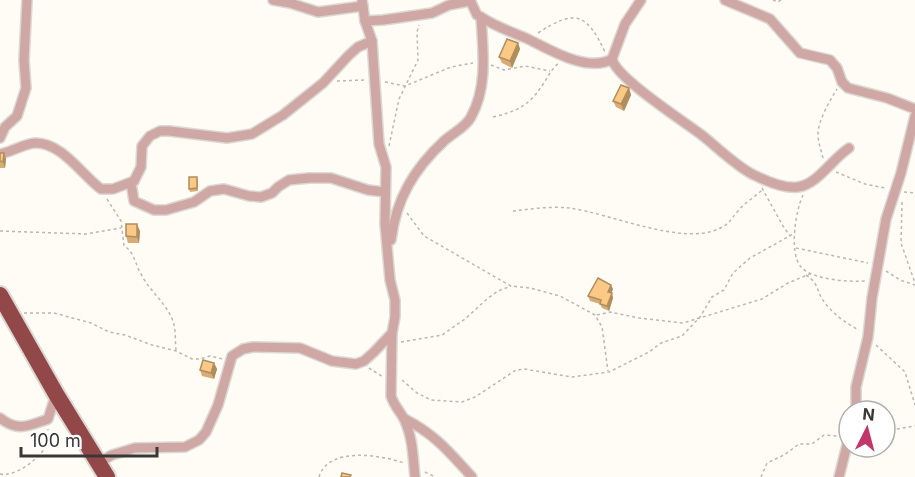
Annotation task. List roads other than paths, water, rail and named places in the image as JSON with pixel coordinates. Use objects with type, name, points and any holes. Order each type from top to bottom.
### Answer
[{"type":"highway","points":[[0,295],[56,394],[103,470]]},
{"type":"street","points":[[0,138],[4,127],[17,116],[26,88],[24,60],[27,0]]},
{"type":"street","points":[[273,0],[318,12],[362,3],[372,41],[379,144],[386,167],[385,224],[390,280],[395,300],[391,370],[393,403],[405,419],[410,433],[415,477]]},
{"type":"street","points":[[611,60],[625,24],[641,0]]},
{"type":"street","points":[[725,0],[746,3],[770,19],[800,53],[830,60],[837,68],[842,82],[848,88],[887,98],[915,109]]},
{"type":"street","points":[[365,21],[432,13],[438,8],[470,1],[477,15],[566,57],[589,62],[611,60]]},
{"type":"street","points":[[389,255],[392,231],[408,183],[419,167],[471,117],[482,91],[481,17]]},
{"type":"street","points":[[372,41],[358,47],[340,62],[323,83],[283,116],[252,134],[227,138],[176,131],[155,133],[142,146],[141,167],[131,183],[134,201],[159,210],[194,202],[205,194],[224,189],[255,197],[266,195],[283,183],[299,179],[331,178],[369,190],[385,192]]},
{"type":"street","points":[[611,60],[615,67],[648,95],[753,175],[785,186],[797,187],[808,184],[849,148]]},
{"type":"street","points":[[856,399],[856,387],[868,337],[875,279],[886,219],[901,173],[915,117]]},
{"type":"street","points":[[0,154],[32,144],[46,145],[72,162],[101,189],[120,187],[134,181]]},
{"type":"street","points":[[103,470],[112,455],[135,448],[185,447],[199,440],[206,432],[218,405],[230,361],[236,352],[243,348],[300,348],[332,361],[356,364],[364,361],[392,333]]},
{"type":"street","points":[[0,418],[11,427],[46,420],[50,416],[56,394]]},
{"type":"street","points":[[405,419],[426,430],[472,477]]},
{"type":"street","points":[[839,477],[844,459]]}]
